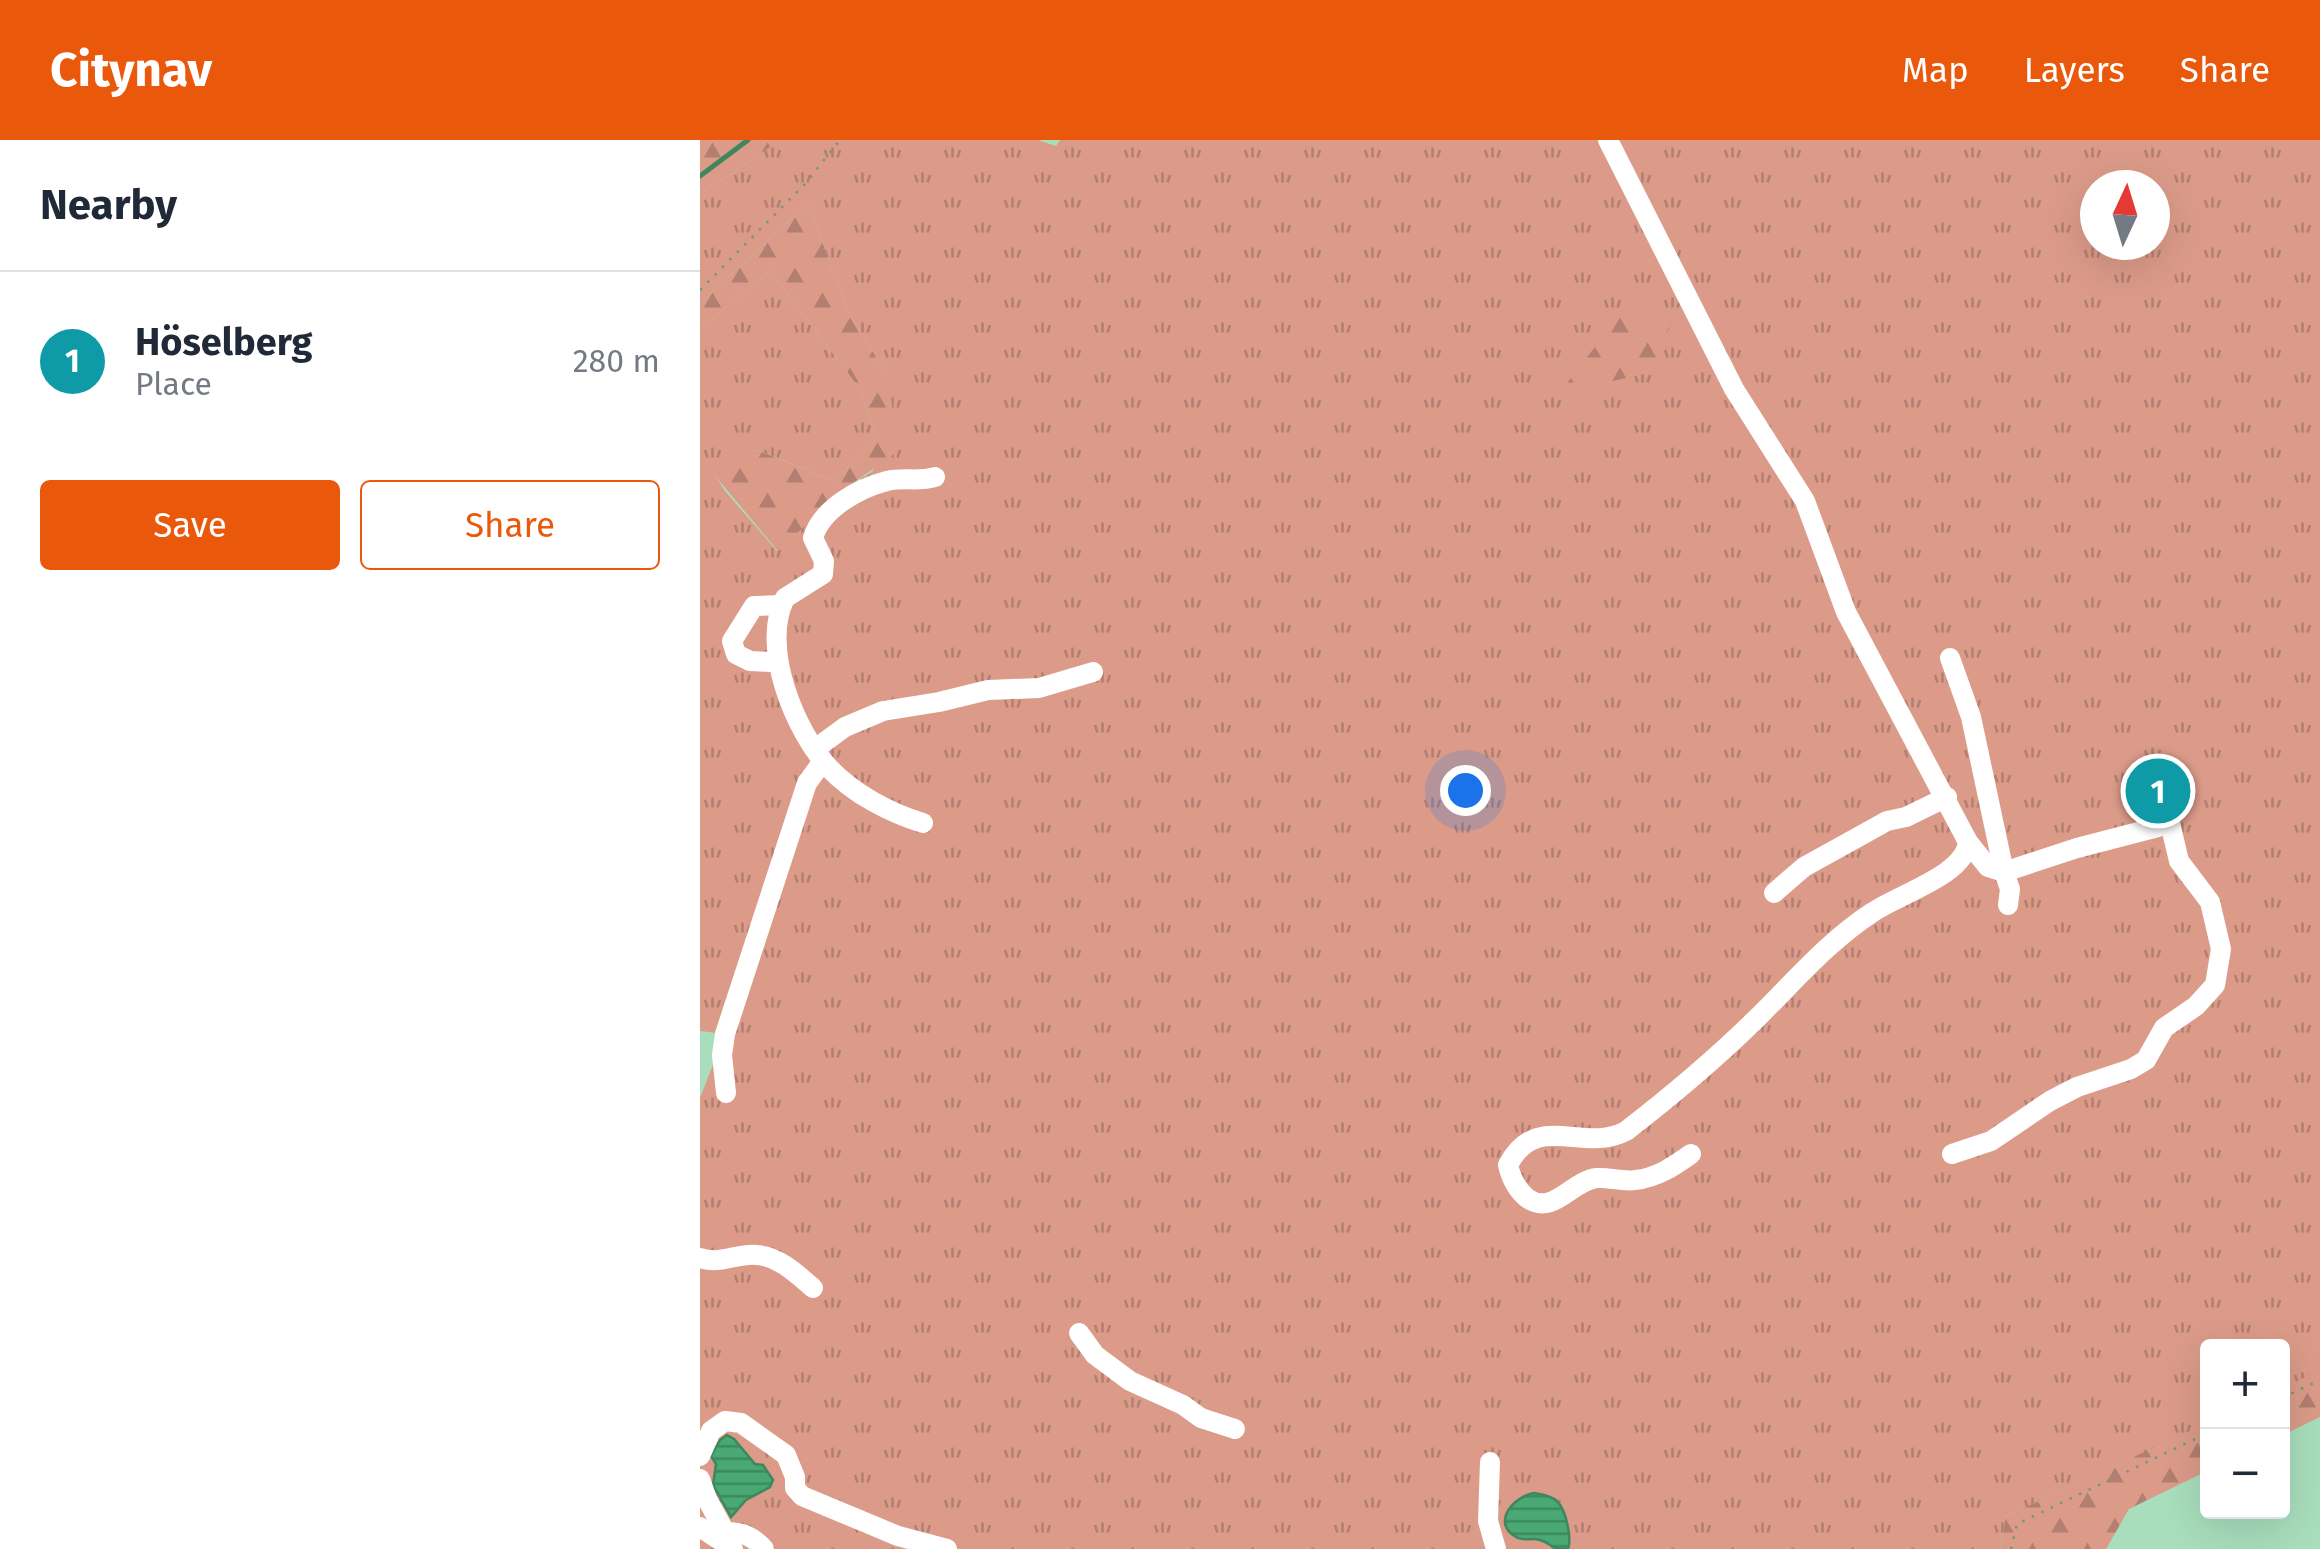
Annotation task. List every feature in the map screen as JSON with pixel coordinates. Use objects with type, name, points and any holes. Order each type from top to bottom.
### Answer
[{"type":"lane","points":[[1608,140],[1734,389],[1805,500],[1846,612],[1968,842],[1988,867],[2004,872],[2158,827],[2169,820],[2179,861],[2210,902],[2221,950],[2215,985],[2196,1006],[2164,1028],[2146,1060],[2131,1070],[2077,1087],[1991,1141],[1952,1154]]},
{"type":"lane","points":[[923,823],[862,794],[819,755],[782,680],[777,637],[782,605],[792,593],[823,574],[824,561],[812,538],[820,523],[839,504],[887,481],[936,477]]},
{"type":"lane","points":[[770,662],[750,661],[736,654],[732,641],[754,606],[782,605]]},
{"type":"lane","points":[[1950,658],[1971,717],[2010,888],[2008,905]]},
{"type":"lane","points":[[726,1093],[722,1055],[734,1002],[807,783],[819,755],[835,733],[884,711],[988,690],[1039,688],[1093,672]]},
{"type":"lane","points":[[1774,893],[1804,867],[1887,821],[1906,818],[1946,797]]},
{"type":"lane","points":[[1690,1154],[1672,1168],[1635,1180],[1594,1177],[1548,1203],[1536,1203],[1517,1188],[1508,1165],[1518,1147],[1536,1137],[1607,1139],[1626,1131],[1738,1036],[1838,936],[1958,864],[1968,842]]},
{"type":"lane","points":[[700,1258],[718,1262],[757,1254],[788,1268],[813,1288]]},
{"type":"lane","points":[[1079,1333],[1095,1355],[1130,1382],[1183,1404],[1207,1420],[1235,1429]]},
{"type":"lane","points":[[700,1456],[711,1431],[724,1421],[741,1423],[786,1455],[795,1488],[802,1496],[898,1536],[947,1549]]},
{"type":"lane","points":[[1490,1462],[1488,1522],[1496,1549]]},
{"type":"lane","points":[[700,1479],[706,1499],[725,1532],[740,1532],[764,1549]]},
{"type":"lane","points":[[700,1527],[733,1549]]},
{"type":"path","points":[[700,290],[804,185],[840,140]]},
{"type":"path","points":[[2290,1394],[2320,1380]]},
{"type":"path","points":[[2011,1549],[2017,1524],[2200,1437]]},
{"type":"green space","points":[[700,140],[781,140],[700,194]]},
{"type":"green space","points":[[781,140],[1038,140],[1056,146],[1060,140],[2320,140],[2320,1372],[2290,1386],[2290,1339],[2200,1339],[2200,1427],[2006,1516],[2000,1549],[700,1549],[700,1098],[725,1034],[700,1031],[700,329],[770,270],[860,389],[876,440],[834,481],[758,450],[712,471],[777,551],[839,493],[873,471],[889,379],[847,309],[808,204],[700,303],[700,194]]},
{"type":"green space","points":[[808,204],[847,309],[889,379],[897,452],[839,493],[778,551],[711,471],[757,450],[834,481],[876,440],[860,389],[770,270],[700,329],[700,303]]},
{"type":"green space","points":[[1627,306],[1674,318],[1648,373],[1559,393]]},
{"type":"green space","points":[[2320,1370],[2320,1417],[2290,1432],[2290,1429],[2290,1385]]},
{"type":"green space","points":[[2200,1426],[2200,1474],[2129,1509],[2106,1549],[2000,1549],[2006,1516]]},
{"type":"shaded area","points":[[727,1435],[755,1464],[763,1465],[773,1480],[770,1487],[746,1500],[731,1517],[713,1485],[716,1464],[711,1456]]},
{"type":"shaded area","points":[[1534,1493],[1553,1498],[1561,1506],[1569,1532],[1568,1549],[1519,1538],[1509,1531],[1505,1524],[1508,1510]]},
{"type":"waterway","points":[[700,176],[748,140]]},
{"type":"place","name":"Höselberg","points":[[2158,791]]}]
